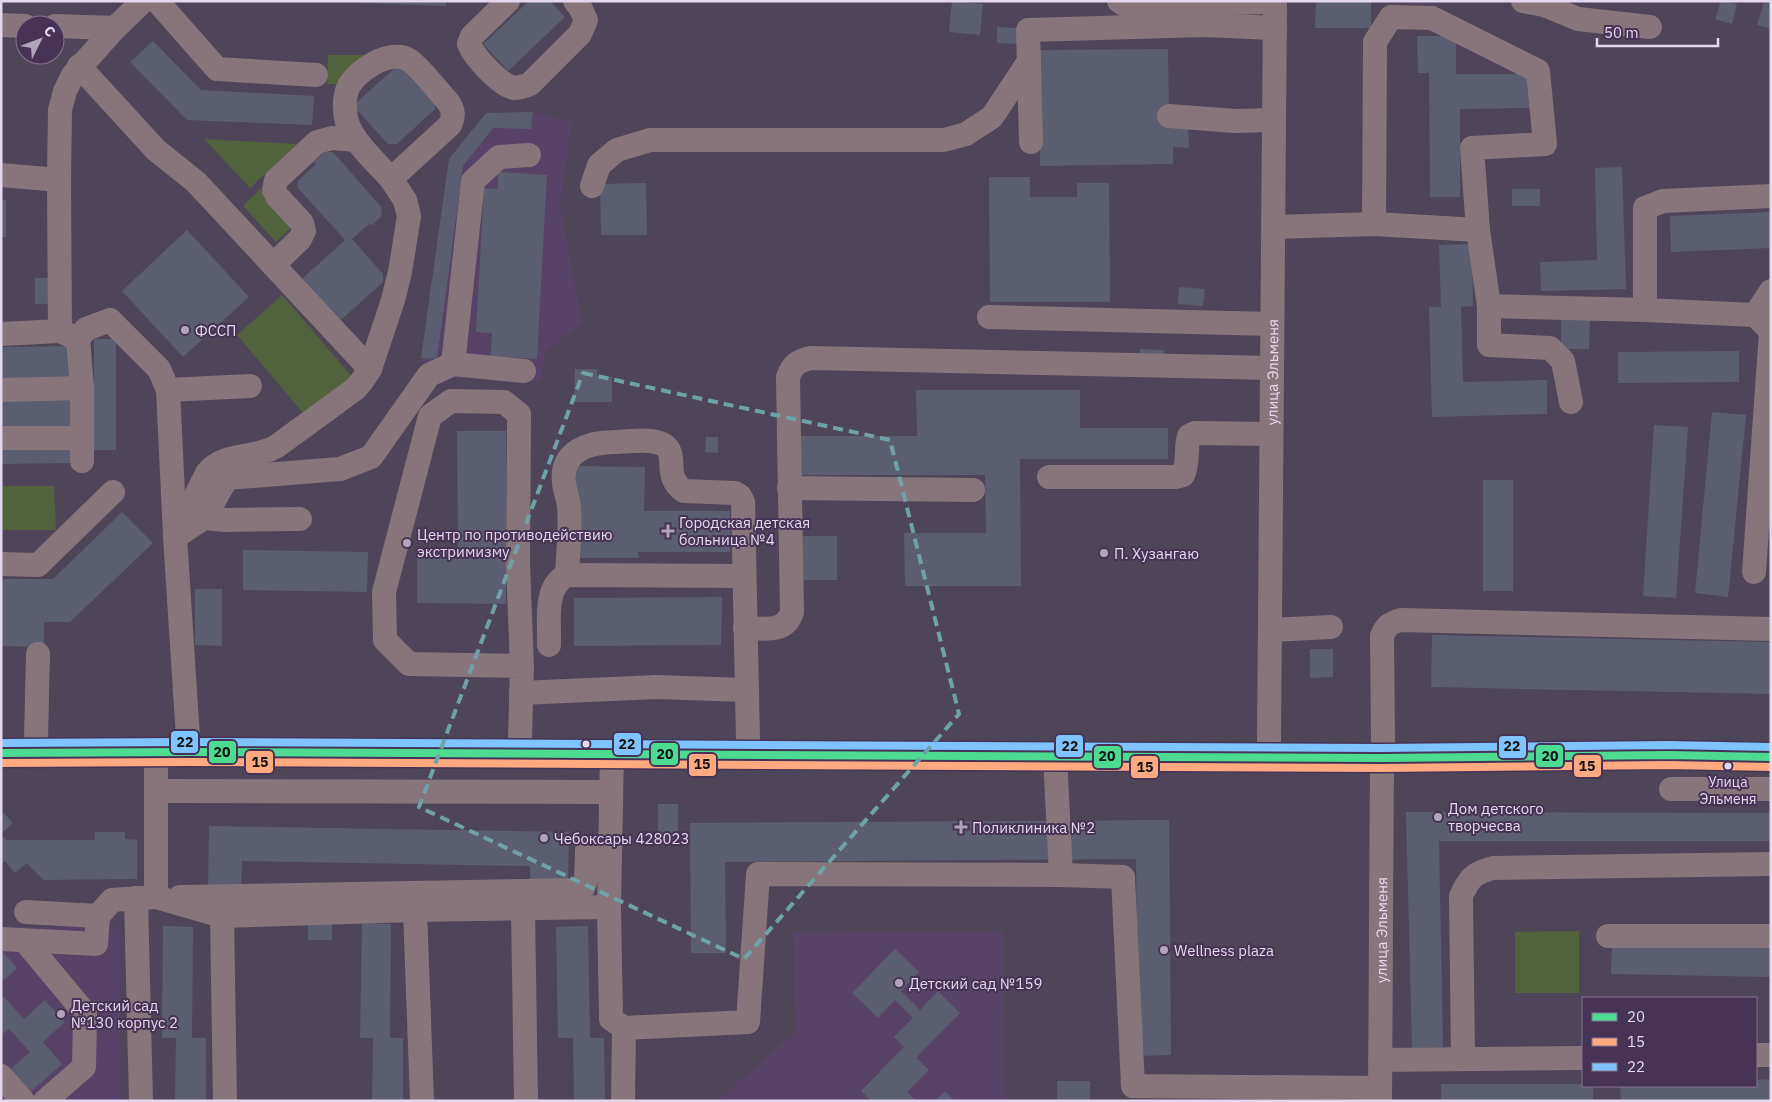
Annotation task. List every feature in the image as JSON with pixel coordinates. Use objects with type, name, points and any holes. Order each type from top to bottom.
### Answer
[{"type":"main road","points":[[1,738],[36,738],[156,745]]},
{"type":"main road","points":[[1055,749],[1269,743],[1383,750],[1771,742]]},
{"type":"main road","points":[[1,752],[156,745],[612,746],[1383,750],[1771,757]]},
{"type":"street","points":[[82,461],[82,388],[69,335],[59,180],[60,110],[64,91],[79,66],[143,1]]},
{"type":"street","points":[[157,1],[217,69],[316,75]]},
{"type":"street","points":[[508,1],[472,36],[469,44],[472,52],[501,82],[514,88],[530,84],[580,34],[586,20],[575,1]]},
{"type":"street","points":[[1118,1],[1125,5],[1275,1]]},
{"type":"street","name":"улица Эльменя","points":[[1269,743],[1275,1]]},
{"type":"street","points":[[1523,1],[1544,6],[1578,19],[1650,27]]},
{"type":"street","points":[[1374,224],[1375,42],[1392,16],[1432,18],[1538,71],[1545,144],[1472,148],[1478,230],[1489,306],[1489,345],[1550,348],[1563,361],[1571,402]]},
{"type":"street","points":[[1,25],[15,26]]},
{"type":"street","points":[[1032,142],[1028,30],[1204,25],[1275,28]]},
{"type":"street","points":[[65,26],[115,28]]},
{"type":"street","points":[[174,537],[211,468],[223,460],[263,452],[277,446],[355,389],[370,369],[395,291],[408,216],[405,200],[391,179],[356,140],[350,130],[346,118],[346,94],[350,84],[375,61],[384,58],[403,57],[408,59],[448,102],[453,119],[450,125],[391,179]]},
{"type":"street","points":[[592,186],[600,165],[616,150],[650,140],[944,140],[966,134],[992,118],[1029,61]]},
{"type":"street","points":[[79,66],[156,150],[196,182],[370,369]]},
{"type":"street","points":[[1170,116],[1235,121],[1274,120]]},
{"type":"street","points":[[273,264],[300,239],[304,231],[302,223],[277,196],[274,190],[276,180],[317,142],[332,138],[356,140]]},
{"type":"street","points":[[453,364],[473,180],[499,156],[529,155]]},
{"type":"street","points":[[1,175],[59,180]]},
{"type":"street","points":[[1645,310],[1645,208],[1663,201],[1771,196]]},
{"type":"street","points":[[1274,227],[1374,224],[1478,230]]},
{"type":"street","points":[[1754,572],[1766,326],[1771,291]]},
{"type":"street","points":[[1489,306],[1645,310],[1766,326]]},
{"type":"street","points":[[989,317],[1272,324]]},
{"type":"street","points":[[1,334],[69,335],[110,320],[159,369],[168,390],[174,537],[188,745]]},
{"type":"street","points":[[745,628],[776,628],[784,626],[792,612],[788,377],[792,366],[800,361],[811,358],[1272,368]]},
{"type":"street","points":[[174,537],[204,518],[227,478],[340,470],[371,456],[429,375],[453,364],[524,370]]},
{"type":"street","points":[[168,390],[250,386]]},
{"type":"street","points":[[1,390],[82,388]]},
{"type":"street","points":[[520,747],[522,666],[518,565],[519,414],[504,402],[451,401],[430,416],[384,592],[385,640],[409,664],[522,666]]},
{"type":"street","points":[[1049,477],[1175,477],[1182,475],[1186,469],[1187,442],[1189,436],[1195,433],[1271,434]]},
{"type":"street","points":[[1,438],[82,438]]},
{"type":"street","points":[[567,575],[569,505],[564,484],[564,470],[570,458],[584,446],[600,442],[657,442],[666,447],[671,456],[673,480],[677,487],[684,491],[735,493],[740,496],[743,502],[748,747]]},
{"type":"street","points":[[789,488],[974,490]]},
{"type":"street","points":[[1,564],[38,565],[113,492]]},
{"type":"street","points":[[204,518],[226,520],[300,518]]},
{"type":"street","points":[[549,645],[550,597],[559,579],[567,575],[744,576]]},
{"type":"street","name":"улица Эльменя","points":[[1380,1094],[1382,636],[1385,628],[1391,623],[1401,620],[1771,629]]},
{"type":"street","points":[[1270,630],[1331,627]]},
{"type":"street","points":[[36,738],[38,654]]},
{"type":"street","points":[[521,694],[656,687],[746,690]]},
{"type":"street","points":[[141,1101],[146,898],[156,791],[156,745]]},
{"type":"street","points":[[612,746],[609,907],[611,1019],[624,1028],[748,1022],[758,874],[1123,877],[1133,1086],[1380,1094]]},
{"type":"street","points":[[1055,749],[1061,875]]},
{"type":"street","points":[[1671,789],[1771,789]]},
{"type":"street","points":[[156,791],[611,792]]},
{"type":"street","points":[[1,939],[96,944],[98,916],[112,900],[576,890],[583,888],[586,880],[587,850],[610,851]]},
{"type":"street","points":[[1463,1059],[1461,896],[1466,883],[1478,872],[1493,868],[1771,864]]},
{"type":"street","points":[[146,898],[222,916],[415,910],[609,907]]},
{"type":"street","points":[[523,908],[526,1101]]},
{"type":"street","points":[[415,910],[422,1101]]},
{"type":"street","points":[[26,912],[98,916]]},
{"type":"street","points":[[222,916],[226,1101]]},
{"type":"street","points":[[1608,936],[1771,936]]},
{"type":"street","points":[[25,941],[85,1013],[84,1067],[44,1101]]},
{"type":"street","points":[[623,1101],[624,1028]]},
{"type":"street","points":[[1757,1055],[1771,1055]]},
{"type":"street","points":[[1380,1060],[1582,1058]]},
{"type":"street","points":[[1,1076],[23,1101]]},
{"type":"highlighted area","points":[[583,373],[890,440],[959,714],[744,959],[419,807]]},
{"type":"shaded area","points":[[533,112],[572,122],[560,205],[582,322],[545,353],[540,381],[488,376],[441,379],[429,375],[421,358],[449,159],[486,113]]},
{"type":"shaded area","name":"Детский сад №130 корпус 2","points":[[1,927],[120,927],[121,1101],[1,1101]]},
{"type":"shaded area","name":"Детский сад №159","points":[[1004,932],[1005,1101],[716,1101],[795,1033],[793,933]]},
{"type":"green space","points":[[328,55],[369,55],[339,84],[327,84]]},
{"type":"green space","points":[[204,139],[297,144],[250,188]]},
{"type":"green space","points":[[260,189],[293,226],[276,242],[243,206]]},
{"type":"green space","points":[[282,295],[354,379],[303,413],[237,335]]},
{"type":"green space","points":[[1,486],[54,486],[56,530],[1,530]]},
{"type":"green space","points":[[1579,931],[1579,993],[1515,993],[1515,932]]},
{"type":"building","points":[[359,1],[446,1],[446,6],[359,3]]},
{"type":"building","points":[[529,1],[550,1],[565,17],[508,71],[483,44]]},
{"type":"building","points":[[952,1],[983,4],[980,35],[949,32]]},
{"type":"building","points":[[1316,1],[1371,1],[1371,28],[1315,28]]},
{"type":"building","points":[[1721,1],[1737,4],[1732,24],[1715,19]]},
{"type":"building","points":[[1764,2],[1771,4],[1771,29],[1757,25]]},
{"type":"building","points":[[997,27],[1021,28],[1020,44],[997,43]]},
{"type":"building","points":[[1417,36],[1456,36],[1456,74],[1530,74],[1531,108],[1460,109],[1460,197],[1430,197],[1429,73],[1418,73]]},
{"type":"building","points":[[153,41],[201,90],[314,96],[312,125],[187,120],[130,62]]},
{"type":"building","points":[[1168,49],[1169,128],[1188,128],[1189,148],[1173,147],[1173,164],[1040,166],[1039,50]]},
{"type":"building","points":[[396,67],[404,67],[435,101],[435,109],[397,144],[388,144],[357,110],[357,102]]},
{"type":"building","points":[[533,112],[531,129],[493,128],[463,166],[437,359],[421,358],[449,159],[486,113]]},
{"type":"building","points":[[325,152],[333,152],[382,208],[381,217],[372,225],[369,224],[352,239],[383,274],[383,282],[342,319],[334,319],[303,285],[303,278],[345,240],[297,187],[298,181],[316,164],[314,162]]},
{"type":"building","points":[[1622,167],[1626,289],[1541,291],[1540,262],[1597,260],[1595,168]]},
{"type":"building","points":[[498,172],[547,175],[537,359],[491,356],[492,333],[476,332],[484,188],[498,189]]},
{"type":"building","points":[[989,177],[1030,177],[1030,197],[1077,197],[1077,183],[1109,183],[1110,302],[990,302]]},
{"type":"building","points":[[646,183],[647,235],[601,235],[600,184]]},
{"type":"building","points":[[1512,189],[1540,189],[1540,206],[1512,206]]},
{"type":"building","points":[[1,200],[6,200],[6,237],[1,237]]},
{"type":"building","points":[[1771,212],[1771,248],[1671,252],[1670,216]]},
{"type":"building","name":"ФССП","points":[[187,230],[249,297],[183,357],[122,291]]},
{"type":"building","points":[[1472,244],[1473,306],[1461,307],[1463,382],[1547,380],[1547,414],[1432,417],[1429,307],[1441,307],[1439,245]]},
{"type":"building","points":[[35,278],[51,278],[51,304],[35,304]]},
{"type":"building","points":[[1179,287],[1205,289],[1203,306],[1178,304]]},
{"type":"building","points":[[1561,318],[1590,319],[1589,349],[1561,349]]},
{"type":"building","points":[[94,339],[116,339],[116,450],[94,450]]},
{"type":"building","points":[[75,346],[75,381],[1,382],[1,347]]},
{"type":"building","points":[[1140,349],[1164,350],[1163,365],[1139,364]]},
{"type":"building","points":[[1739,351],[1739,382],[1618,383],[1618,352]]},
{"type":"building","points":[[575,369],[597,369],[597,376],[612,377],[612,402],[574,402]]},
{"type":"building","points":[[916,390],[1080,390],[1080,428],[1168,428],[1168,459],[1020,459],[1021,586],[905,586],[904,533],[986,533],[985,475],[793,475],[793,436],[917,436]]},
{"type":"building","points":[[75,396],[76,431],[1,432],[1,397]]},
{"type":"building","points":[[1712,412],[1746,415],[1728,597],[1695,593]]},
{"type":"building","points":[[1654,425],[1688,427],[1676,598],[1643,596]]},
{"type":"building","points":[[457,431],[506,431],[506,604],[417,603],[417,550],[458,550]]},
{"type":"building","points":[[706,437],[718,437],[718,453],[705,452]]},
{"type":"building","points":[[75,444],[75,463],[1,464],[1,446]]},
{"type":"building","points":[[576,466],[645,467],[644,511],[730,511],[730,552],[638,552],[639,558],[576,558]]},
{"type":"building","points":[[1483,480],[1513,480],[1513,591],[1483,591]]},
{"type":"building","points":[[122,512],[153,543],[70,622],[44,622],[44,647],[1,646],[1,579],[53,579]]},
{"type":"building","points":[[803,536],[837,536],[837,580],[803,580]]},
{"type":"building","points":[[243,550],[368,552],[367,592],[243,590]]},
{"type":"building","points":[[195,589],[222,589],[222,646],[195,645]]},
{"type":"building","points":[[722,597],[721,645],[574,646],[574,598]]},
{"type":"building","points":[[1432,635],[1771,642],[1771,694],[1431,687]]},
{"type":"building","points":[[1310,649],[1333,649],[1333,677],[1310,678]]},
{"type":"building","points":[[658,804],[678,804],[678,844],[658,844]]},
{"type":"building","points":[[1,810],[13,823],[1,834]]},
{"type":"building","points":[[1406,812],[1771,813],[1771,841],[1439,841],[1443,1047],[1412,1048]]},
{"type":"building","points":[[1169,820],[1171,1055],[1138,1056],[1136,859],[725,862],[726,953],[691,953],[690,823]]},
{"type":"building","points":[[209,826],[569,832],[568,883],[530,883],[530,866],[242,861],[241,889],[208,888]]},
{"type":"building","points":[[95,832],[125,832],[125,839],[137,840],[137,879],[43,880],[27,863],[15,873],[5,861],[1,864],[1,834],[6,840],[95,840]]},
{"type":"building","points":[[362,923],[391,924],[390,1038],[403,1038],[403,1101],[372,1101],[373,1038],[360,1038]]},
{"type":"building","points":[[308,924],[332,924],[332,940],[308,940]]},
{"type":"building","points":[[163,926],[193,927],[192,1038],[206,1038],[206,1101],[175,1101],[176,1038],[162,1038]]},
{"type":"building","points":[[588,926],[590,1038],[604,1038],[605,1101],[574,1101],[573,1038],[558,1038],[556,927]]},
{"type":"building","points":[[1612,944],[1771,947],[1771,977],[1611,974]]},
{"type":"building","points":[[895,949],[919,972],[901,991],[920,1010],[938,991],[960,1013],[916,1058],[929,1070],[907,1092],[916,1101],[904,1101],[901,1098],[899,1101],[871,1101],[861,1091],[904,1047],[894,1037],[913,1018],[895,1000],[878,1018],[852,993]]},
{"type":"building","points":[[1,950],[17,968],[1,983]]},
{"type":"building","points":[[1,994],[24,1019],[45,1000],[65,1022],[43,1042],[62,1064],[26,1096],[6,1073],[30,1052],[9,1029],[1,1035]]},
{"type":"building","points":[[1771,1079],[1771,1101],[1621,1101],[1620,1087],[1757,1087],[1757,1080]]},
{"type":"building","points":[[1057,1081],[1090,1081],[1090,1101],[1057,1101]]},
{"type":"building","points":[[1441,1084],[1582,1084],[1582,1087],[1593,1087],[1593,1101],[1441,1101]]},
{"type":"building","points":[[945,1091],[955,1101],[935,1101]]},
{"type":"transit line","name":"22","points":[[1,743],[188,742],[1382,748],[1668,745],[1771,747]]},
{"type":"transit line","name":"20","points":[[1,753],[188,752],[1382,758],[1668,755],[1771,757]]},
{"type":"transit line","name":"15","points":[[1,763],[188,762],[1382,768],[1668,765],[1771,767]]},
{"type":"place","name":"ФССП","points":[[185,330]]},
{"type":"place","name":"Городская детская больница №4","points":[[668,531]]},
{"type":"place","name":"Центр по противодействию экстримизму","points":[[407,543]]},
{"type":"place","name":"П. Хузангаю","points":[[1104,553]]},
{"type":"place","name":"Улица Эльменя","points":[[1728,766]]},
{"type":"place","name":"Дом детского творчесва","points":[[1438,817]]},
{"type":"place","name":"Поликлиника №2","points":[[961,827]]},
{"type":"place","name":"Чебоксары 428023","points":[[544,838]]},
{"type":"place","name":"Wellness plaza","points":[[1164,950]]},
{"type":"place","name":"Детский сад №159","points":[[899,983]]},
{"type":"place","name":"Детский сад №130 корпус 2","points":[[61,1014]]}]
